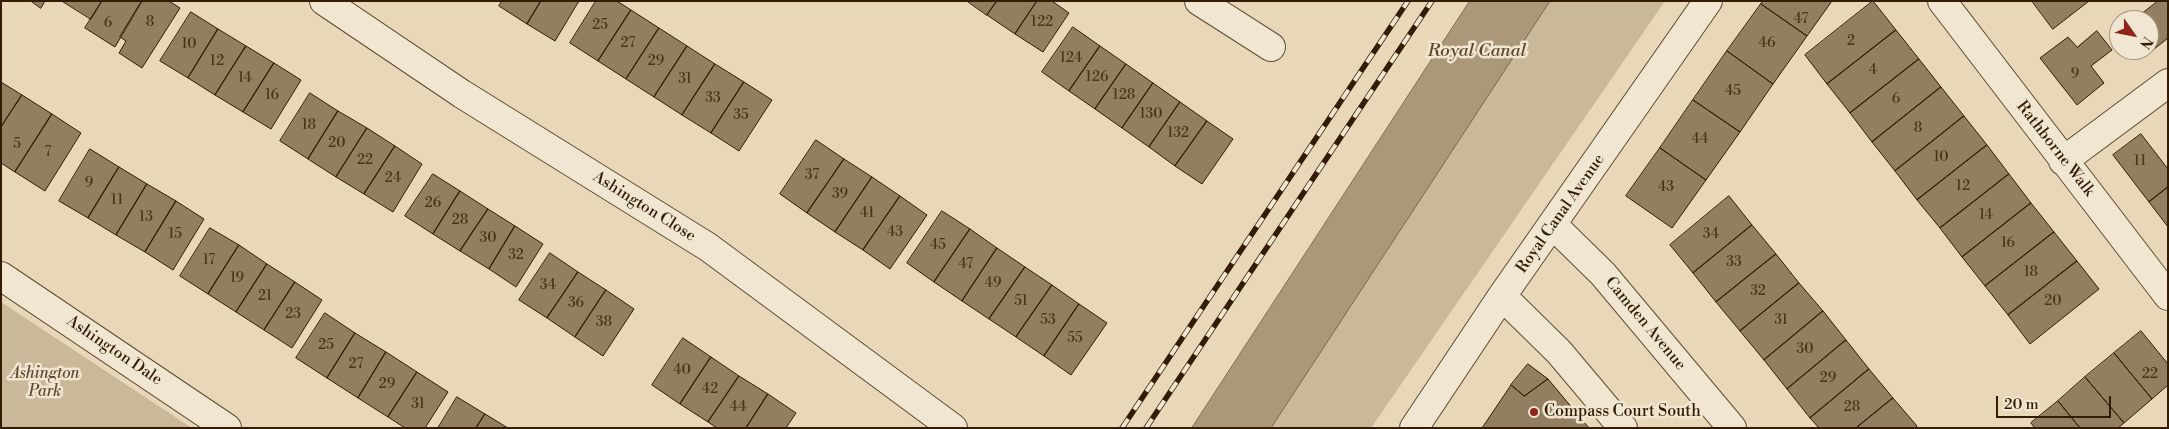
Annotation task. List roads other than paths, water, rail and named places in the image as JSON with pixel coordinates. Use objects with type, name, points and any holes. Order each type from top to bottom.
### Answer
[{"type":"street","name":"Ashington Close","points":[[324,1],[462,94],[708,247],[953,428]]},
{"type":"street","points":[[1199,1],[1271,47]]},
{"type":"street","name":"Royal Canal Avenue","points":[[1414,428],[1502,296],[1554,225],[1708,1]]},
{"type":"street","name":"Rathborne Walk","points":[[1942,1],[2168,296]]},
{"type":"street","points":[[2064,161],[2168,83]]},
{"type":"street","name":"Camden Avenue","points":[[1554,225],[1603,274],[1732,428]]},
{"type":"street","name":"Ashington Dale","points":[[1,276],[227,428]]},
{"type":"street","points":[[1502,296],[1559,352],[1623,428]]},
{"type":"water","name":"Royal Canal","points":[[1470,1],[1550,1],[1271,428],[1192,428]]},
{"type":"railway","points":[[1122,428],[1408,1]]},
{"type":"railway","points":[[1146,428],[1432,1]]},
{"type":"place","name":"Compass Court South","points":[[1534,412]]},
{"type":"park label","name":"Ashington Park","points":[[45,383]]}]
